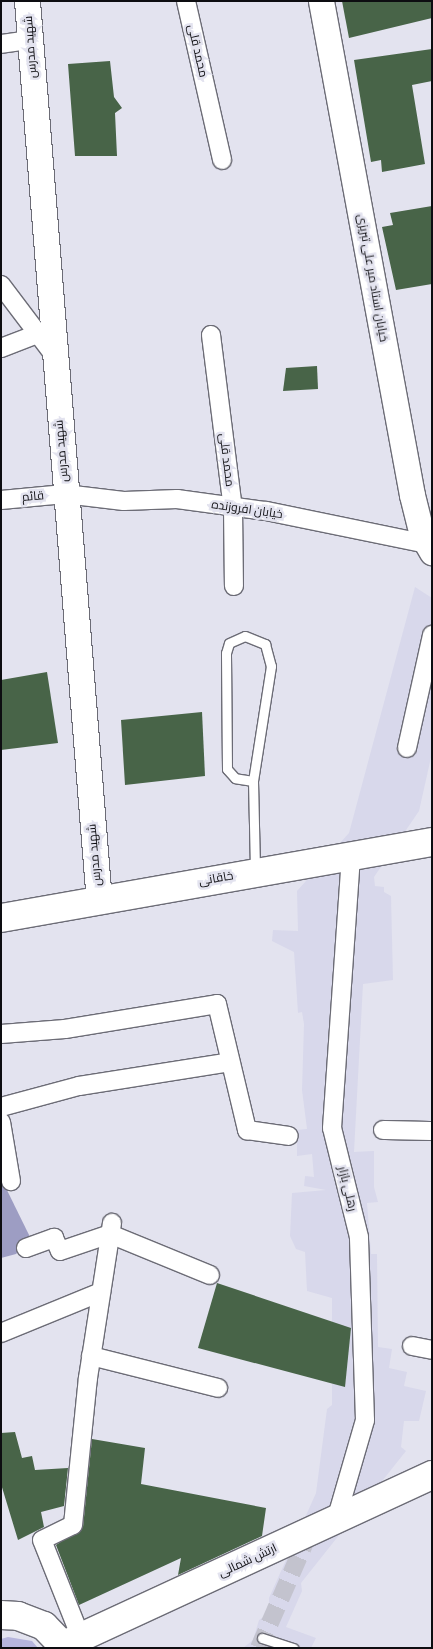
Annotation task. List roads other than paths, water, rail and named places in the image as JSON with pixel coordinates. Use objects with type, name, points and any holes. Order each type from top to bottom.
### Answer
[{"type":"main road","name":"شهید مدرس","points":[[27,1],[99,900]]},
{"type":"main road","name":"خیابان استاد میر علی تبریزی","points":[[321,1],[412,495],[430,548]]},
{"type":"main road","name":"خاقانی","points":[[1,918],[432,842]]},
{"type":"main road","name":"ارتش شمالی","points":[[70,1644],[432,1475]]},
{"type":"main road","points":[[7,1613],[44,1626],[70,1644]]},
{"type":"street","name":"محمد قلی","points":[[186,1],[222,160]]},
{"type":"street","points":[[1,44],[30,40]]},
{"type":"street","points":[[1,285],[54,355]]},
{"type":"street","points":[[1,348],[38,334]]},
{"type":"street","name":"محمد قلی","points":[[211,335],[232,508],[234,586]]},
{"type":"street","name":"خیابان افروزنده","points":[[65,494],[124,501],[177,499],[232,508],[430,548]]},
{"type":"street","name":"قائم","points":[[1,500],[65,494]]},
{"type":"street","points":[[407,748],[432,635]]},
{"type":"street","name":"رهلی بازار","points":[[336,1520],[365,1420],[359,1237],[332,1128],[351,855]]},
{"type":"street","points":[[1,1034],[65,1030],[217,1004],[247,1130],[290,1136]]},
{"type":"street","points":[[1,1107],[79,1086],[230,1062]]},
{"type":"street","points":[[1,1122],[12,1181]]},
{"type":"street","points":[[383,1130],[432,1131]]},
{"type":"street","points":[[26,1248],[54,1238],[60,1252],[111,1229],[210,1275]]},
{"type":"street","points":[[70,1644],[42,1540],[73,1525],[91,1356],[111,1229]]},
{"type":"street","points":[[1,1333],[101,1292]]},
{"type":"street","points":[[412,1346],[432,1350]]},
{"type":"street","points":[[91,1356],[218,1388]]},
{"type":"lane","points":[[253,781],[235,778],[227,769],[227,651],[230,644],[245,636],[265,644],[271,666],[253,781],[255,872]]},
{"type":"lane","points":[[262,1638],[293,1648]]},
{"type":"tunnel","points":[[259,1648],[309,1533]]}]
